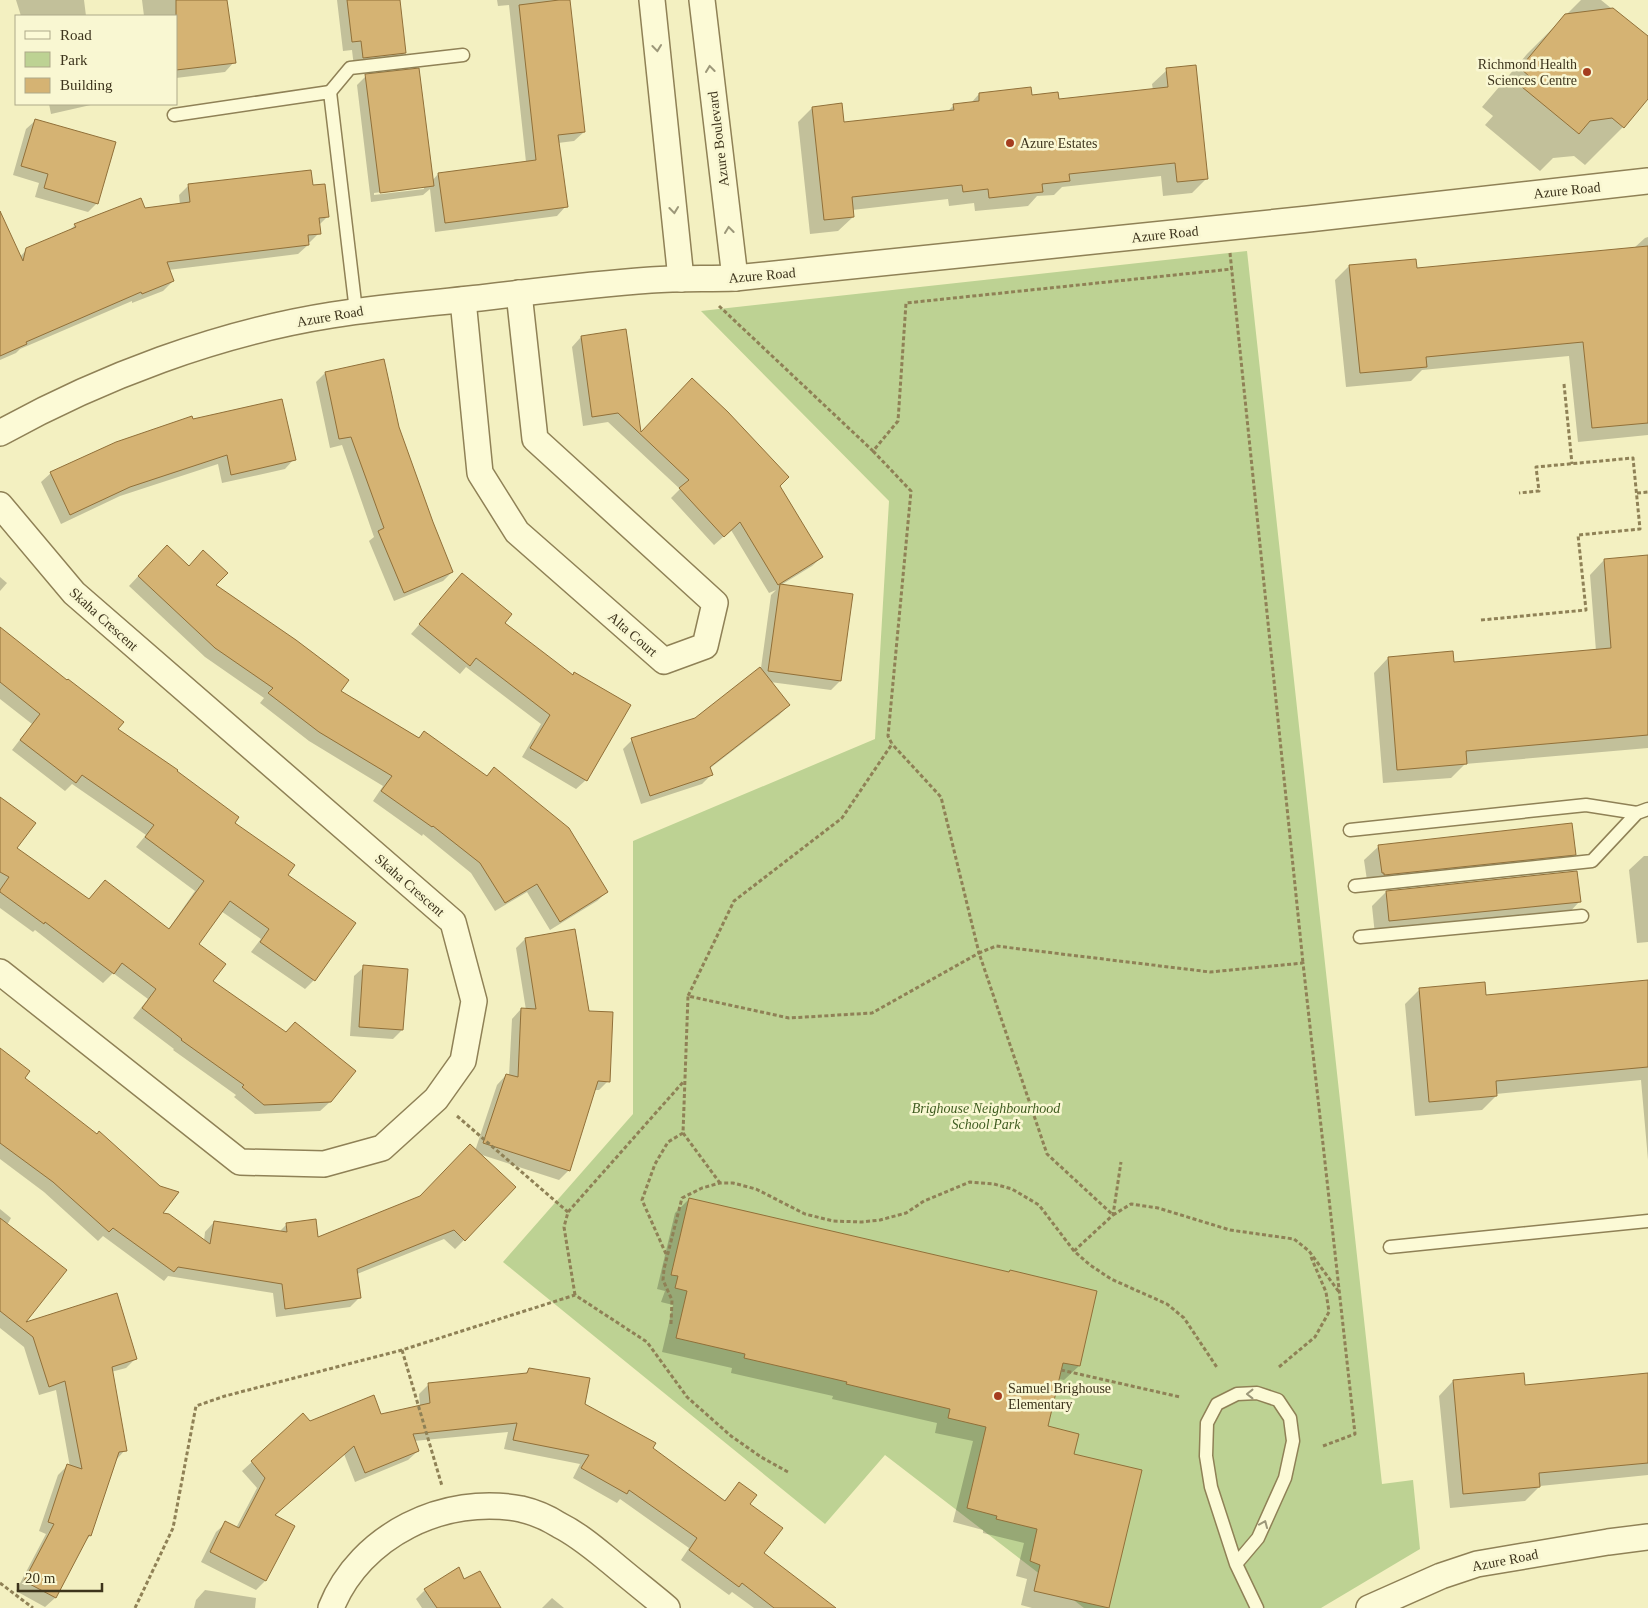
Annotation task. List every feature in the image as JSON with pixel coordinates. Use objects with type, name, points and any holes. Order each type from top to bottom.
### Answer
[{"type":"street","points":[[652,0],[681,279]]},
{"type":"street","name":"Azure Boulevard","points":[[702,0],[735,278]]},
{"type":"street","name":"Azure Road","points":[[0,433],[95,385],[195,348],[262,329],[356,311],[652,280],[735,278],[1308,219],[1648,181]]},
{"type":"street","name":"Alta Court","points":[[462,300],[480,473],[518,532],[664,661],[705,646],[715,603],[535,439],[519,293]]},
{"type":"street","name":"Skaha Crescent","points":[[0,505],[74,593],[453,922],[474,1001],[463,1061],[436,1099],[382,1148],[324,1164],[240,1162],[0,972]]},
{"type":"street","points":[[331,1608],[336,1595],[353,1569],[376,1545],[401,1529],[449,1510],[493,1507],[521,1509],[546,1518],[582,1538],[667,1608]]},
{"type":"street","name":"Azure Road","points":[[1369,1608],[1441,1576],[1477,1564],[1648,1537]]},
{"type":"lane","points":[[174,115],[330,92],[350,68],[463,55]]},
{"type":"lane","points":[[330,92],[356,311]]},
{"type":"lane","points":[[1350,830],[1586,805],[1642,811]]},
{"type":"lane","points":[[1355,886],[1592,861],[1642,811]]},
{"type":"lane","points":[[1360,937],[1582,916]]},
{"type":"lane","points":[[1390,1247],[1648,1221]]},
{"type":"lane","points":[[1236,1564],[1258,1538],[1285,1478],[1293,1441],[1290,1418],[1278,1400],[1257,1393],[1238,1394],[1217,1404],[1207,1423],[1206,1456],[1211,1487],[1236,1564],[1257,1608]]},
{"type":"path","points":[[1230,251],[1303,963],[1355,1434],[1323,1446]]},
{"type":"path","points":[[873,451],[898,421],[906,303],[1232,269]]},
{"type":"path","points":[[714,301],[873,451],[911,491],[888,736],[892,744],[941,797],[979,953],[1048,1154],[1113,1215]]},
{"type":"path","points":[[1564,384],[1572,464]]},
{"type":"path","points":[[1481,620],[1586,610],[1578,535],[1640,529],[1633,458],[1536,467],[1539,491],[1519,493]]},
{"type":"path","points":[[1637,493],[1648,492]]},
{"type":"path","points":[[720,1183],[683,1133],[688,996],[734,901],[842,818],[892,744]]},
{"type":"path","points":[[688,996],[789,1018],[872,1013],[979,953],[996,946],[1210,972],[1303,963]]},
{"type":"path","points":[[684,1081],[568,1212],[564,1227],[575,1295],[647,1342],[687,1397],[731,1436],[761,1457],[788,1472]]},
{"type":"path","points":[[436,1099],[568,1212]]},
{"type":"path","points":[[666,1255],[642,1200],[655,1164],[668,1142],[683,1133]]},
{"type":"path","points":[[1113,1215],[1120,1162]]},
{"type":"path","points":[[671,1324],[672,1300],[663,1280],[666,1255],[682,1198],[702,1188],[720,1183],[734,1183],[756,1189],[805,1214],[833,1220],[862,1222],[880,1220],[906,1213],[924,1201],[970,1182],[994,1184],[1012,1189],[1038,1204],[1074,1251],[1090,1266],[1111,1279],[1167,1304],[1184,1318],[1218,1369]]},
{"type":"path","points":[[1074,1251],[1113,1215],[1131,1204],[1158,1208],[1230,1230],[1294,1239],[1309,1251],[1339,1292]]},
{"type":"path","points":[[1278,1367],[1315,1338],[1329,1312],[1326,1292],[1309,1251]]},
{"type":"path","points":[[135,1608],[173,1528],[196,1406],[225,1396],[402,1350],[575,1295]]},
{"type":"path","points":[[402,1350],[449,1510]]},
{"type":"path","points":[[1061,1370],[1180,1397]]},
{"type":"path","points":[[0,1584],[34,1608]]},
{"type":"green space","name":"Brighouse Neighbourhood School Park","points":[[1247,251],[1382,1484],[1413,1480],[1420,1549],[1321,1608],[1084,1608],[885,1455],[825,1524],[503,1262],[633,1114],[633,841],[875,739],[889,501],[701,311]]},
{"type":"building","points":[[176,0],[227,0],[236,63],[178,70],[178,15],[176,15]]},
{"type":"building","points":[[347,0],[400,0],[406,53],[363,58],[361,41],[352,42]]},
{"type":"building","points":[[570,0],[585,132],[558,135],[568,207],[445,223],[438,173],[536,160],[519,5]]},
{"type":"building","name":"Richmond Health Sciences Centre","points":[[1613,8],[1648,36],[1648,99],[1624,128],[1612,118],[1590,121],[1579,134],[1522,87],[1530,77],[1520,68],[1565,14]]},
{"type":"building","name":"Azure Estates","points":[[1196,65],[1208,179],[1177,182],[1175,163],[1069,174],[1070,181],[1042,184],[1043,192],[989,198],[988,189],[963,192],[962,185],[852,197],[854,217],[824,220],[812,107],[842,103],[844,122],[954,110],[953,104],[979,101],[979,93],[1031,87],[1032,95],[1058,92],[1059,99],[1168,87],[1166,68]]},
{"type":"building","points":[[419,68],[434,186],[380,193],[365,74]]},
{"type":"building","points":[[35,119],[116,142],[98,204],[44,188],[48,174],[21,166]]},
{"type":"building","points":[[311,170],[313,185],[325,184],[329,217],[319,218],[321,234],[308,235],[309,245],[167,262],[174,281],[142,294],[141,292],[26,342],[27,344],[0,356],[0,211],[23,261],[26,248],[76,227],[74,224],[141,198],[145,208],[190,202],[188,184]]},
{"type":"building","points":[[1648,246],[1648,423],[1592,428],[1583,342],[1426,357],[1427,367],[1360,373],[1349,265],[1416,259],[1417,268]]},
{"type":"building","points":[[626,329],[641,432],[692,378],[728,412],[789,477],[780,486],[823,557],[778,585],[740,522],[724,537],[679,488],[689,480],[618,413],[592,417],[581,336]]},
{"type":"building","points":[[384,359],[399,427],[453,572],[404,593],[378,531],[384,528],[351,437],[339,439],[325,372]]},
{"type":"building","points":[[282,399],[296,460],[231,475],[227,455],[130,487],[70,515],[50,472],[116,442],[192,416],[193,419]]},
{"type":"building","points":[[167,545],[189,566],[203,550],[228,573],[216,585],[296,640],[349,680],[341,691],[419,738],[424,731],[487,776],[494,767],[569,828],[608,892],[560,922],[537,884],[505,903],[480,863],[433,826],[381,791],[392,776],[319,732],[268,693],[273,688],[215,648],[138,576]]},
{"type":"building","points":[[1648,555],[1648,735],[1466,751],[1467,764],[1397,770],[1388,657],[1453,651],[1454,662],[1611,648],[1604,559]]},
{"type":"building","points":[[462,573],[512,614],[505,623],[573,675],[574,672],[631,705],[587,781],[530,748],[550,715],[476,658],[470,666],[419,624]]},
{"type":"building","points":[[780,584],[853,594],[841,681],[768,671]]},
{"type":"building","points":[[0,627],[124,722],[118,729],[178,770],[239,817],[235,823],[295,865],[288,875],[356,923],[315,981],[260,942],[269,929],[230,901],[199,944],[226,964],[213,981],[286,1032],[295,1022],[356,1071],[331,1102],[264,1105],[242,1087],[244,1085],[181,1040],[142,1008],[156,989],[122,963],[114,974],[45,922],[44,924],[0,892],[9,877],[0,872],[0,797],[36,823],[17,848],[89,899],[105,880],[169,929],[204,881],[145,837],[154,825],[82,775],[76,783],[20,740],[40,714],[0,682]]},
{"type":"building","points":[[760,667],[790,705],[710,767],[713,775],[650,796],[631,738],[695,718]]},
{"type":"building","points":[[1572,823],[1576,855],[1384,875],[1382,873],[1378,845]]},
{"type":"building","points":[[1577,871],[1581,902],[1389,921],[1386,891]]},
{"type":"building","points":[[575,929],[589,1011],[613,1012],[610,1082],[598,1081],[570,1171],[483,1143],[506,1074],[518,1077],[521,1008],[536,1009],[525,938]]},
{"type":"building","points":[[363,965],[408,969],[403,1030],[359,1027]]},
{"type":"building","points":[[1648,980],[1648,1067],[1496,1081],[1497,1096],[1429,1102],[1419,988],[1485,982],[1486,995]]},
{"type":"building","points":[[0,1048],[30,1071],[25,1078],[97,1134],[99,1131],[160,1186],[179,1192],[163,1213],[169,1214],[210,1244],[214,1221],[287,1232],[286,1223],[316,1219],[318,1237],[420,1196],[470,1144],[516,1187],[465,1241],[454,1230],[357,1269],[361,1298],[285,1309],[282,1284],[178,1267],[174,1272],[113,1228],[109,1232],[53,1182],[0,1143]]},
{"type":"building","name":"Samuel Brighouse Elementary","points":[[689,1198],[1097,1291],[1080,1366],[1063,1363],[1048,1426],[1079,1434],[1074,1454],[1142,1470],[1109,1608],[1034,1591],[1040,1565],[1030,1561],[1037,1529],[996,1519],[997,1516],[967,1508],[986,1427],[948,1418],[950,1409],[744,1358],[745,1354],[676,1338],[687,1291],[675,1288],[678,1276],[671,1275]]},
{"type":"building","points":[[0,1218],[67,1270],[26,1322],[117,1293],[137,1359],[112,1367],[127,1451],[119,1452],[91,1536],[89,1535],[56,1598],[24,1581],[54,1524],[48,1522],[67,1464],[82,1469],[65,1381],[49,1387],[33,1337],[0,1311]]},
{"type":"building","points":[[529,1368],[590,1378],[585,1404],[656,1443],[653,1448],[725,1501],[739,1482],[757,1495],[750,1504],[783,1528],[764,1553],[836,1608],[774,1608],[742,1583],[739,1587],[689,1550],[697,1538],[629,1490],[627,1494],[581,1468],[589,1455],[513,1440],[517,1423],[413,1434],[419,1451],[365,1473],[354,1446],[275,1515],[295,1526],[266,1581],[210,1552],[225,1521],[239,1528],[265,1478],[251,1461],[303,1413],[310,1421],[374,1395],[381,1414],[430,1403],[428,1383],[527,1373]]},
{"type":"building","points":[[1524,1373],[1525,1385],[1648,1373],[1648,1463],[1539,1473],[1540,1487],[1463,1494],[1453,1380]]},
{"type":"building","points":[[459,1567],[464,1579],[480,1571],[501,1608],[437,1608],[424,1589]]},
{"type":"place","name":"Richmond Health Sciences Centre","points":[[1587,72]]},
{"type":"place","name":"Azure Estates","points":[[1010,143]]},
{"type":"place","name":"Samuel Brighouse Elementary","points":[[998,1396]]}]
